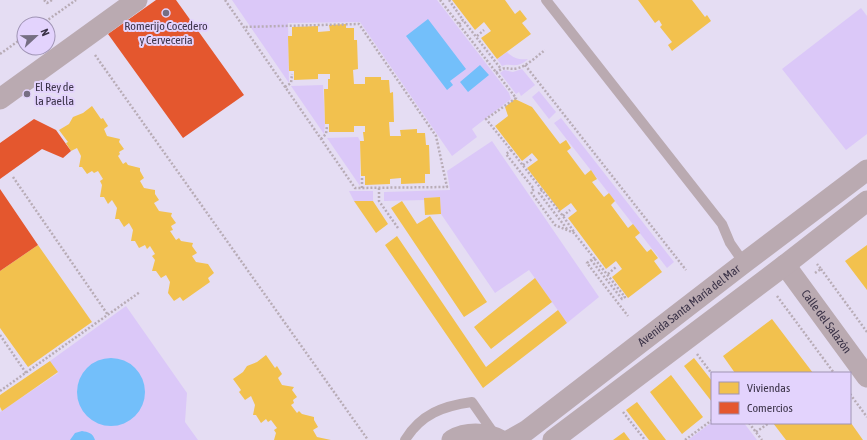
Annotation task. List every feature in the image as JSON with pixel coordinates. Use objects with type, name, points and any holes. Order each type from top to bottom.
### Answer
[{"type":"street","points":[[0,85],[118,0]]},
{"type":"street","points":[[0,99],[137,0]]},
{"type":"street","name":"Avenida Santa María del Mar","points":[[502,440],[526,431],[867,170]]},
{"type":"street","points":[[553,440],[785,265],[867,201]]},
{"type":"street","name":"Calle del Salazón","points":[[785,265],[867,377]]},
{"type":"street","points":[[452,440],[470,434],[484,434],[502,440]]},
{"type":"lane","points":[[546,0],[722,224],[730,243],[744,263]]},
{"type":"lane","points":[[405,440],[412,429],[426,417],[443,408],[472,402],[502,440]]},
{"type":"path","points":[[44,0],[47,3],[52,0]]},
{"type":"path","points":[[53,16],[76,0]]},
{"type":"path","points":[[225,0],[355,188],[446,187],[436,136],[359,24],[244,27]]},
{"type":"path","points":[[440,0],[516,98],[486,119],[563,216],[592,259],[622,299],[625,297],[608,274],[592,259]]},
{"type":"path","points":[[449,0],[501,69]]},
{"type":"path","points":[[458,24],[463,20]]},
{"type":"path","points":[[477,36],[484,30]]},
{"type":"path","points":[[0,54],[16,43]]},
{"type":"path","points":[[496,73],[506,67],[512,69],[525,65],[545,50]]},
{"type":"path","points":[[94,53],[368,440]]},
{"type":"path","points":[[525,65],[686,270]]},
{"type":"path","points":[[286,87],[291,83],[292,74]]},
{"type":"path","points":[[321,138],[326,134],[326,126]]},
{"type":"path","points":[[511,150],[506,154],[534,189],[531,192],[555,225],[574,233]]},
{"type":"path","points":[[523,165],[532,159]]},
{"type":"path","points":[[14,177],[108,315]]},
{"type":"path","points":[[362,178],[362,188]]},
{"type":"path","points":[[379,188],[379,201],[398,228]]},
{"type":"path","points":[[542,190],[539,193],[567,230]]},
{"type":"path","points":[[563,216],[570,210]]},
{"type":"path","points":[[592,259],[587,263],[628,316]]},
{"type":"path","points":[[608,274],[616,268]]},
{"type":"path","points":[[821,269],[867,332]]},
{"type":"path","points":[[0,391],[140,292]]},
{"type":"path","points":[[772,296],[777,296],[833,372]]},
{"type":"path","points":[[0,335],[26,373]]},
{"type":"path","points":[[695,351],[711,373]]},
{"type":"path","points":[[851,395],[867,417]]},
{"type":"path","points":[[620,407],[645,440]]},
{"type":"path","points":[[686,440],[711,421]]},
{"type":"path","points":[[750,424],[762,440]]},
{"type":"path","points":[[756,432],[768,424]]},
{"type":"shaded area","points":[[232,0],[437,0],[509,93],[511,99],[472,129],[477,137],[452,156],[360,22],[288,23],[289,83]]},
{"type":"shaded area","points":[[861,8],[867,16],[867,134],[846,150],[782,69]]},
{"type":"shaded area","points":[[507,52],[516,58],[528,59],[517,65],[502,66],[497,59]]},
{"type":"shaded area","points":[[522,69],[535,85],[521,96],[519,92],[516,94],[500,73],[504,70],[513,72]]},
{"type":"shaded area","points":[[323,85],[325,124],[324,134],[291,86]]},
{"type":"shaded area","points":[[539,91],[556,112],[549,119],[532,97]]},
{"type":"shaded area","points":[[561,118],[674,262],[667,268],[554,123]]},
{"type":"shaded area","points":[[358,137],[360,141],[360,186],[327,138]]},
{"type":"shaded area","points":[[492,141],[599,297],[567,323],[529,270],[495,293],[441,214],[440,197],[425,198],[425,200],[384,201],[384,192],[450,190],[447,171]]},
{"type":"shaded area","points":[[349,191],[373,191],[373,201],[354,201]]},
{"type":"shaded area","points":[[126,306],[187,393],[185,422],[198,440],[0,440],[0,412],[58,373],[50,361]]},
{"type":"shaded area","points":[[711,423],[711,424],[745,424],[757,440],[688,440]]},
{"type":"water","points":[[428,19],[466,69],[450,81],[453,85],[447,90],[406,36]]},
{"type":"water","points":[[480,65],[489,75],[468,92],[460,82]]},
{"type":"water","points":[[104,358],[118,358],[130,363],[140,373],[145,385],[145,399],[140,411],[130,421],[118,426],[104,426],[92,421],[82,411],[77,399],[77,385],[82,373],[92,363]]},
{"type":"water","points":[[82,431],[92,434],[95,440],[70,440],[75,433]]},
{"type":"building: Viviendas","points":[[452,0],[505,0],[515,14],[520,10],[527,19],[522,23],[531,34],[497,59],[481,38],[491,31],[484,22],[475,30]]},
{"type":"building: Viviendas","points":[[638,0],[692,0],[705,17],[707,15],[711,21],[672,51],[668,45],[672,42],[660,27],[662,25],[659,20],[655,23]]},
{"type":"building: Viviendas","points":[[346,24],[346,28],[354,28],[354,40],[357,40],[358,69],[353,70],[354,84],[365,84],[365,77],[381,77],[381,80],[389,80],[390,93],[393,92],[394,122],[389,122],[390,136],[401,136],[400,130],[417,129],[417,133],[425,133],[426,145],[429,145],[430,174],[425,174],[425,183],[401,184],[401,178],[390,179],[390,184],[365,185],[365,176],[361,176],[360,141],[364,141],[363,132],[365,132],[365,126],[354,126],[354,132],[329,132],[329,124],[325,124],[324,89],[328,89],[328,79],[330,79],[330,74],[318,74],[318,79],[294,80],[294,71],[289,71],[288,36],[292,36],[292,27],[318,26],[318,32],[330,31],[329,25]]},
{"type":"building: Viviendas","points":[[515,99],[532,107],[560,144],[566,140],[571,148],[567,151],[585,175],[591,170],[597,179],[592,182],[604,197],[609,193],[615,201],[611,205],[628,228],[633,224],[640,233],[635,237],[647,252],[651,249],[658,258],[654,261],[662,272],[628,298],[612,277],[622,269],[616,261],[606,269],[568,218],[577,211],[571,203],[560,211],[527,168],[538,160],[532,153],[522,161],[495,126],[508,116],[505,107]]},
{"type":"building: Viviendas","points":[[92,106],[108,126],[104,129],[107,136],[120,139],[119,142],[124,149],[119,152],[120,154],[118,156],[123,164],[126,162],[128,165],[140,168],[144,178],[140,181],[144,188],[155,190],[155,194],[159,200],[154,203],[159,211],[172,213],[171,216],[176,223],[171,226],[173,230],[170,231],[176,240],[179,238],[181,241],[193,243],[192,246],[197,253],[192,256],[196,262],[208,264],[214,273],[208,278],[210,282],[183,301],[180,297],[174,301],[168,293],[170,282],[166,275],[161,278],[156,271],[152,271],[155,260],[152,256],[155,254],[150,246],[147,249],[145,245],[139,248],[135,241],[131,241],[133,230],[129,223],[124,227],[119,219],[115,219],[117,208],[112,200],[108,204],[104,197],[100,197],[102,185],[100,181],[103,179],[98,171],[94,173],[92,171],[87,174],[82,167],[79,167],[81,156],[77,148],[71,151],[66,143],[68,142],[59,130],[69,124],[73,117],[83,113]]},
{"type":"building: Viviendas","points":[[440,197],[441,214],[425,215],[424,198]]},
{"type":"building: Viviendas","points":[[354,201],[373,201],[388,224],[376,233]]},
{"type":"building: Viviendas","points":[[402,201],[417,224],[430,216],[487,302],[464,317],[391,208]]},
{"type":"building: Viviendas","points":[[397,236],[486,367],[558,310],[567,323],[483,388],[385,245]]},
{"type":"building: Viviendas","points":[[38,245],[92,322],[28,367],[0,328],[0,271]]},
{"type":"building: Viviendas","points":[[867,245],[867,290],[845,261]]},
{"type":"building: Viviendas","points":[[535,278],[552,302],[491,349],[474,327]]},
{"type":"building: Viviendas","points":[[772,319],[812,372],[734,372],[723,356]]},
{"type":"building: Viviendas","points":[[266,355],[275,368],[277,366],[282,374],[278,378],[282,385],[294,387],[292,390],[297,397],[293,400],[294,403],[291,405],[297,413],[299,411],[302,414],[314,417],[318,427],[313,430],[317,437],[331,440],[274,440],[276,433],[274,430],[277,428],[271,420],[268,422],[266,419],[261,423],[256,415],[253,415],[255,405],[251,396],[245,400],[239,392],[241,390],[233,379],[243,372],[247,366],[257,362]]},
{"type":"building: Viviendas","points":[[694,358],[711,380],[711,401],[684,366]]},
{"type":"building: Viviendas","points":[[50,361],[58,372],[2,411],[0,407],[0,395]]},
{"type":"building: Viviendas","points":[[671,375],[703,417],[682,434],[650,392]]},
{"type":"building: Viviendas","points":[[637,402],[666,440],[649,440],[626,410]]},
{"type":"building: Viviendas","points":[[851,423],[863,440],[786,440],[774,424]]},
{"type":"building: Viviendas","points":[[624,432],[630,440],[613,440]]},
{"type":"building: Comercios","points":[[156,0],[176,0],[244,95],[183,138],[108,34]]},
{"type":"building: Comercios","points":[[34,119],[56,130],[71,151],[63,158],[42,149],[0,179],[0,143]]},
{"type":"building: Comercios","points":[[0,189],[38,245],[0,271]]},
{"type":"place","name":"Romerijo Cocedero y Cervecería","points":[[166,13]]},
{"type":"place","name":"El Rey de la Paella","points":[[27,94]]}]
